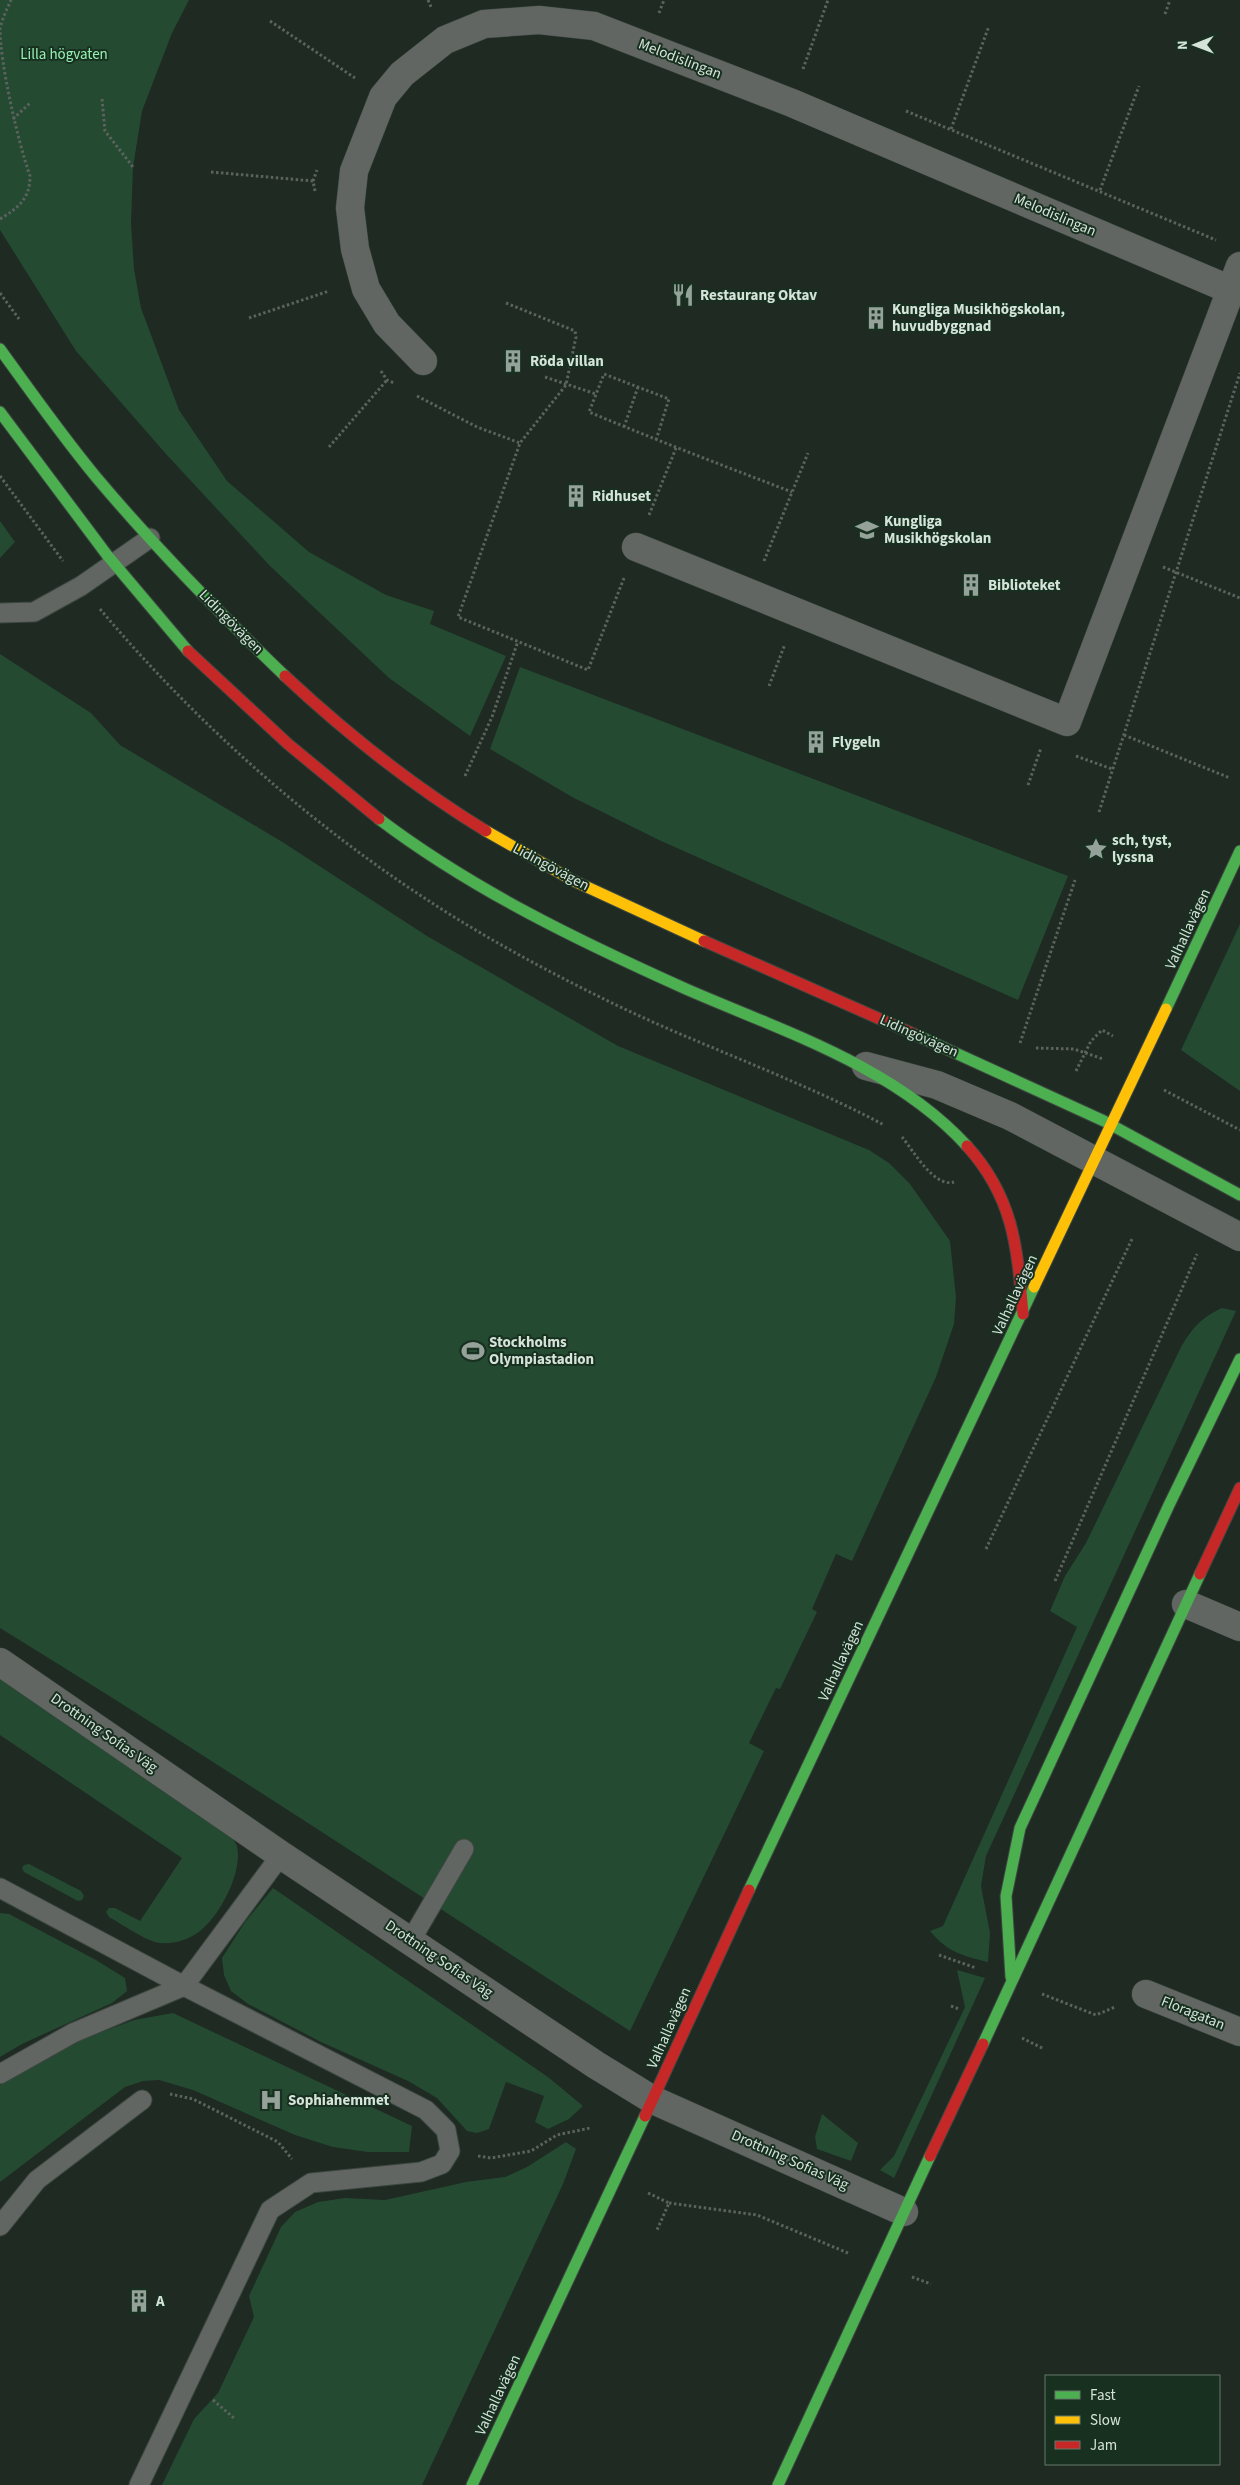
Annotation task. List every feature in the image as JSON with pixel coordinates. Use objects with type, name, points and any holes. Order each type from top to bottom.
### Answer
[{"type":"main road","name":"Lidingövägen","points":[[0,349],[75,451],[150,538],[212,605],[296,686],[376,754],[448,806],[514,848],[598,892],[1040,1090],[1112,1124],[1240,1195]]},
{"type":"main road","points":[[0,412],[114,564],[176,638],[231,694],[328,780],[407,839],[531,915],[606,953],[852,1062],[931,1112],[957,1133],[986,1168],[1008,1211],[1015,1240],[1023,1314]]},
{"type":"main road","name":"Valhallavägen","points":[[472,2485],[653,2100],[698,1999],[1240,851]]},
{"type":"main road","points":[[1012,1981],[1006,1896],[1020,1828],[1169,1506],[1240,1359]]},
{"type":"main road","points":[[778,2485],[1240,1488]]},
{"type":"street","name":"Melodislingan","points":[[423,361],[387,324],[366,289],[355,249],[350,208],[354,171],[383,97],[402,74],[445,40],[484,24],[540,20],[594,26],[1235,278]]},
{"type":"street","points":[[636,547],[796,614],[1067,722],[1235,278]]},
{"type":"street","points":[[852,1062],[937,1085],[1010,1116],[1240,1236]]},
{"type":"street","points":[[1186,1604],[1240,1627]]},
{"type":"street","name":"Drottning Sofias Väg","points":[[0,1662],[281,1855],[596,2065],[653,2100],[904,2212]]},
{"type":"street","name":"Floragatan","points":[[1146,1994],[1240,2032]]},
{"type":"lane","points":[[0,613],[34,612],[81,586],[150,538]]},
{"type":"lane","points":[[411,1940],[464,1849]]},
{"type":"lane","points":[[0,2074],[73,2033],[184,1986],[281,1855]]},
{"type":"lane","points":[[0,1888],[184,1986],[426,2110],[446,2130],[450,2151],[442,2164],[421,2172],[312,2183],[270,2210],[140,2485]]},
{"type":"lane","points":[[0,2226],[37,2180],[142,2100]]},
{"type":"path","points":[[0,219],[24,201],[30,184],[30,176],[7,99],[1,52],[0,30],[11,0]]},
{"type":"path","points":[[428,0],[432,10]]},
{"type":"path","points":[[659,13],[664,0]]},
{"type":"path","points":[[804,69],[828,0]]},
{"type":"path","points":[[1165,14],[1170,0]]},
{"type":"path","points":[[270,21],[355,79]]},
{"type":"path","points":[[951,129],[989,26]]},
{"type":"path","points":[[1100,191],[1139,86]]},
{"type":"path","points":[[102,99],[106,130],[133,167]]},
{"type":"path","points":[[13,119],[30,102]]},
{"type":"path","points":[[905,110],[1222,243]]},
{"type":"path","points":[[211,172],[314,181]]},
{"type":"path","points":[[249,318],[328,291]]},
{"type":"path","points":[[0,293],[24,326]]},
{"type":"path","points":[[506,303],[575,331],[576,337],[566,384],[520,443],[458,617],[588,670],[676,448]]},
{"type":"path","points":[[1099,812],[1240,373]]},
{"type":"path","points":[[656,440],[669,399],[604,374],[589,412],[624,427],[656,440],[676,448],[792,492]]},
{"type":"path","points":[[545,377],[596,394]]},
{"type":"path","points":[[329,447],[387,380]]},
{"type":"path","points":[[624,427],[638,387]]},
{"type":"path","points":[[751,595],[808,453]]},
{"type":"path","points":[[1202,582],[1240,598]]},
{"type":"path","points":[[769,686],[796,614]]},
{"type":"path","points":[[465,776],[492,717],[518,641]]},
{"type":"path","points":[[1124,735],[1230,778]]},
{"type":"path","points":[[1095,763],[1112,769]]},
{"type":"path","points":[[457,770],[472,781]]},
{"type":"path","points":[[1020,1044],[1076,880]]},
{"type":"path","points":[[1011,1040],[1028,1047]]},
{"type":"path","points":[[1033,1048],[1085,1052]]},
{"type":"path","points":[[1135,1075],[1240,1130]]},
{"type":"path","points":[[986,1550],[1132,1239]]},
{"type":"path","points":[[1055,1581],[1198,1252]]},
{"type":"path","points":[[142,2100],[160,2092],[193,2099],[278,2142],[312,2183]]},
{"type":"path","points":[[450,2151],[491,2158],[531,2151],[557,2135],[590,2128]]},
{"type":"path","points":[[669,2203],[756,2215],[879,2266],[931,2284]]},
{"type":"green space","name":"Lilla högvaten","points":[[0,0],[189,0],[172,33],[142,111],[133,167],[131,223],[134,269],[141,308],[179,410],[227,481],[309,552],[386,595],[434,611],[430,624],[506,656],[470,736],[389,678],[269,565],[166,454],[76,351],[0,230]]},
{"type":"green space","points":[[0,521],[15,542],[0,558]]},
{"type":"green space","name":"Stockholms Olympiastadion","points":[[0,654],[91,713],[120,745],[284,843],[427,936],[618,1046],[869,1150],[889,1163],[910,1184],[950,1241],[956,1297],[954,1324],[936,1377],[852,1561],[836,1554],[812,1609],[817,1612],[780,1689],[776,1688],[749,1743],[764,1751],[630,2031],[158,1727],[0,1628]]},
{"type":"green space","points":[[520,667],[1068,876],[1018,1000],[659,840],[574,798],[490,749]]},
{"type":"green space","points":[[1240,924],[1240,1091],[1181,1050]]},
{"type":"green space","points":[[1222,1308],[1236,1311],[986,1856],[981,1886],[990,1933],[988,1962],[963,1955],[943,1944],[930,1931],[943,1926],[1077,1627],[1050,1611],[1065,1576],[1086,1543],[1181,1347],[1198,1324]]},
{"type":"green space","points":[[0,1677],[222,1829],[235,1842],[238,1856],[233,1880],[215,1915],[200,1931],[181,1941],[160,1943],[142,1936],[109,1917],[106,1912],[109,1908],[115,1908],[140,1921],[182,1858],[0,1735]]},
{"type":"green space","points":[[29,1864],[81,1891],[84,1896],[82,1900],[78,1901],[24,1872],[22,1868],[24,1865]]},
{"type":"green space","points":[[273,1888],[548,2077],[583,2106],[569,2119],[548,2129],[535,2122],[544,2096],[506,2082],[489,2129],[477,2133],[467,2131],[437,2098],[408,2081],[321,2042],[248,2004],[231,1991],[224,1975],[222,1958],[245,1922]]},
{"type":"green space","points":[[0,1913],[9,1914],[96,1960],[125,1978],[127,1991],[112,2003],[22,2044],[0,2057]]},
{"type":"green space","points":[[957,1970],[985,1978],[894,2178],[880,2170],[894,2156],[965,2007]]},
{"type":"green space","points":[[173,2013],[412,2126],[409,2152],[368,2152],[333,2147],[295,2135],[193,2090],[159,2080],[143,2081],[125,2087],[0,2182],[0,2085],[85,2038],[134,2020]]},
{"type":"green space","points":[[822,2114],[858,2143],[851,2161],[817,2149],[815,2137]]},
{"type":"green space","points":[[566,2142],[576,2149],[563,2184],[422,2485],[162,2485],[194,2419],[218,2393],[254,2317],[249,2296],[281,2227],[295,2212],[318,2202],[345,2198],[385,2200],[466,2182],[505,2177],[527,2167]]},
{"type":"traffic: fast","points":[[0,349],[71,446],[118,503],[188,579],[285,676]]},
{"type":"traffic: fast","points":[[0,412],[107,555],[188,651]]},
{"type":"traffic: fast","points":[[379,819],[452,869],[528,913],[606,952],[686,989],[798,1036],[871,1072],[906,1094],[938,1118],[967,1146]]},
{"type":"traffic: fast","points":[[1166,1009],[1240,851]]},
{"type":"traffic: fast","points":[[916,1035],[1104,1121],[1240,1195]]},
{"type":"traffic: fast","points":[[749,1890],[1034,1287]]},
{"type":"traffic: fast","points":[[1011,1977],[1006,1896],[1020,1828],[1169,1505],[1240,1359]]},
{"type":"traffic: fast","points":[[983,2044],[1200,1574]]},
{"type":"traffic: fast","points":[[472,2485],[645,2116]]},
{"type":"traffic: fast","points":[[778,2485],[930,2156]]},
{"type":"traffic: slow","points":[[486,831],[574,881],[704,941]]},
{"type":"traffic: slow","points":[[1034,1287],[1166,1009]]},
{"type":"traffic: jam","points":[[188,651],[288,744],[379,819]]},
{"type":"traffic: jam","points":[[285,676],[332,719],[382,759],[486,831]]},
{"type":"traffic: jam","points":[[704,941],[916,1035]]},
{"type":"traffic: jam","points":[[967,1146],[983,1165],[1004,1204],[1015,1245],[1023,1314]]},
{"type":"traffic: jam","points":[[1200,1574],[1240,1488]]},
{"type":"traffic: jam","points":[[645,2116],[749,1890]]},
{"type":"traffic: jam","points":[[930,2156],[983,2044]]},
{"type":"place","name":"Restaurang Oktav","points":[[683,295]]},
{"type":"place","name":"Kungliga Musikhögskolan, huvudbyggnad","points":[[876,318]]},
{"type":"place","name":"Röda villan","points":[[513,361]]},
{"type":"place","name":"Ridhuset","points":[[576,496]]},
{"type":"place","name":"Kungliga Musikhögskolan","points":[[867,530]]},
{"type":"place","name":"Biblioteket","points":[[971,585]]},
{"type":"place","name":"Flygeln","points":[[816,742]]},
{"type":"place","name":"sch, tyst, lyssna","points":[[1096,849]]},
{"type":"place","name":"Stockholms Olympiastadion","points":[[473,1351]]},
{"type":"place","name":"Sophiahemmet","points":[[271,2100]]},
{"type":"place","name":"A","points":[[139,2301]]}]
